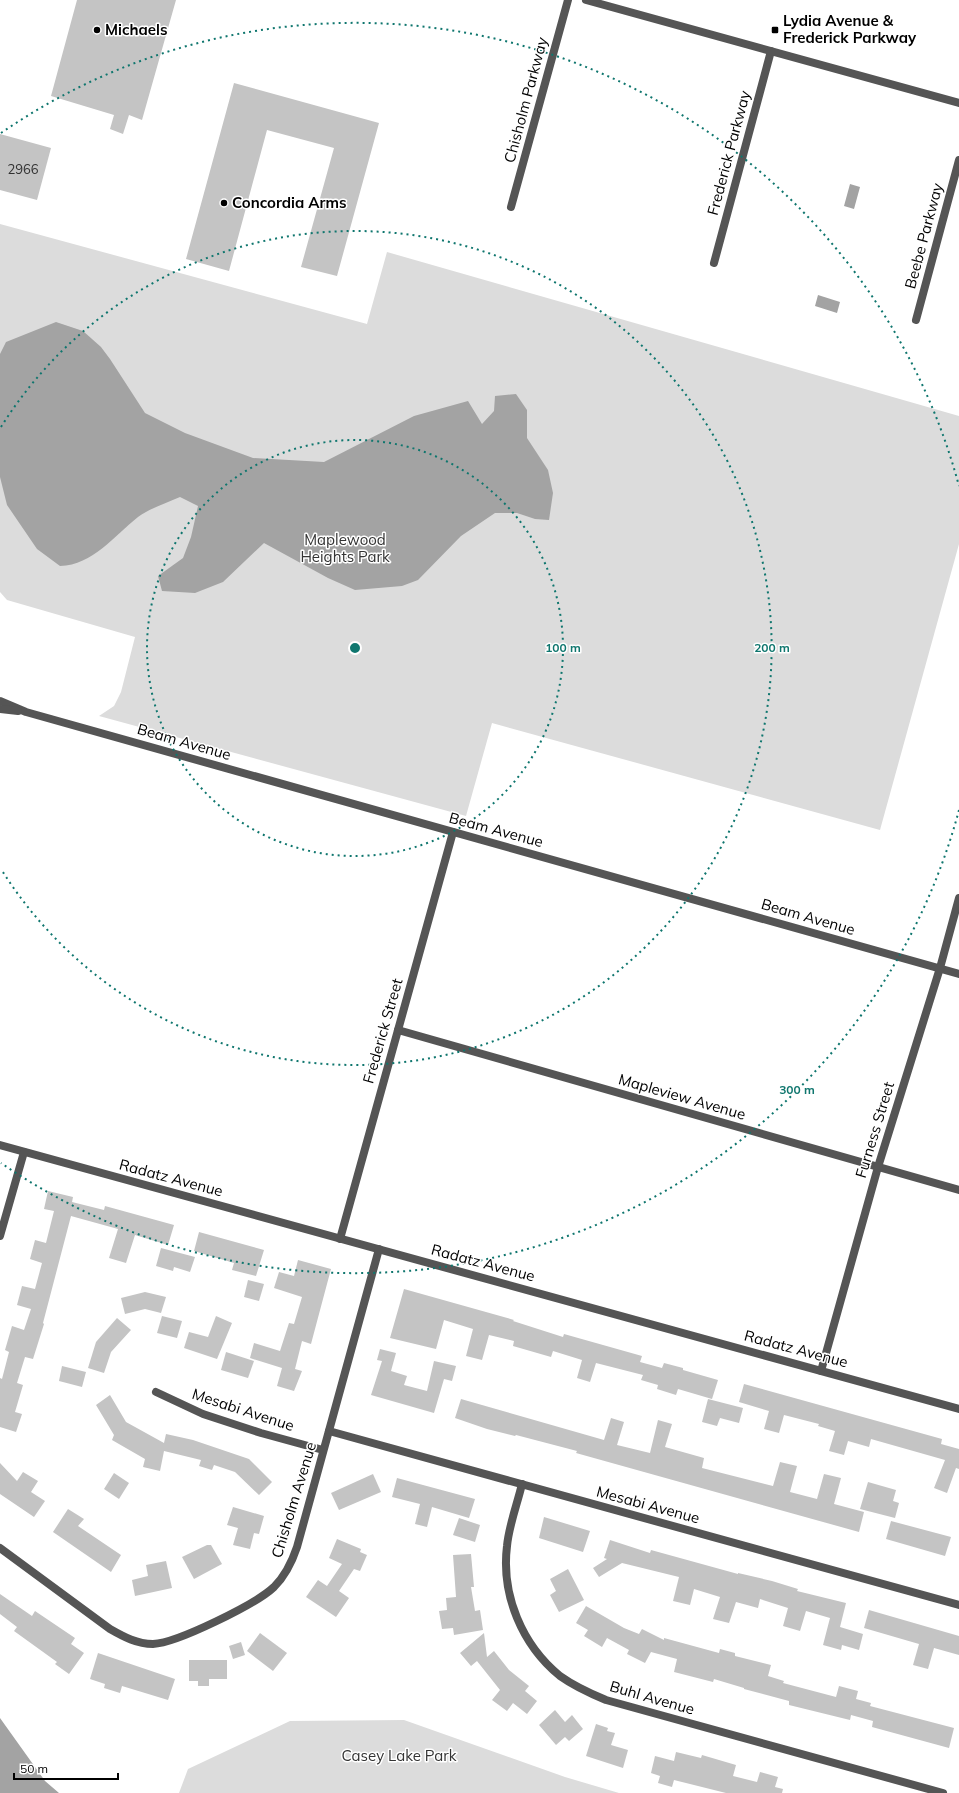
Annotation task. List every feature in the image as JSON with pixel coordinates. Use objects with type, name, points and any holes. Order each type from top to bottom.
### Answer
[{"type":"street","name":"Chisholm Parkway","points":[[512,207],[568,0]]},
{"type":"street","points":[[586,0],[959,104]]},
{"type":"street","name":"Frederick Parkway","points":[[714,263],[771,51]]},
{"type":"street","name":"Beebe Parkway","points":[[916,320],[959,160]]},
{"type":"street","name":"Beam Avenue","points":[[0,701],[26,712],[959,974]]},
{"type":"street","name":"Beam Avenue","points":[[0,709],[26,712]]},
{"type":"street","name":"Frederick Street","points":[[340,1239],[454,832]]},
{"type":"street","name":"Furness Street","points":[[821,1371],[878,1167],[940,968],[959,898]]},
{"type":"street","name":"Mapleview Avenue","points":[[398,1030],[959,1190]]},
{"type":"street","name":"Radatz Avenue","points":[[0,1145],[959,1409]]},
{"type":"street","points":[[0,1236],[24,1152]]},
{"type":"street","name":"Chisholm Avenue","points":[[0,1548],[124,1637],[146,1643],[168,1642],[183,1637],[263,1596],[284,1575],[292,1562],[379,1249]]},
{"type":"street","name":"Mesabi Avenue","points":[[156,1392],[203,1414],[261,1433],[324,1450]]},
{"type":"street","name":"Mesabi Avenue","points":[[329,1431],[959,1606]]},
{"type":"street","name":"Buhl Avenue","points":[[522,1484],[507,1546],[506,1566],[512,1606],[520,1625],[533,1647],[546,1663],[561,1676],[582,1690],[606,1700],[943,1793]]},
{"type":"green space","name":"Maplewood Heights Park","points":[[0,224],[367,324],[387,252],[959,416],[959,544],[880,830],[492,723],[466,816],[99,716],[114,706],[121,692],[135,637],[7,600],[0,592]]},
{"type":"green space","name":"Casey Lake Park","points":[[404,1720],[565,1777],[619,1793],[179,1793],[188,1769],[290,1721]]},
{"type":"shaded area","points":[[850,184],[860,187],[854,209],[844,206]]},
{"type":"shaded area","points":[[818,295],[840,302],[837,313],[815,306]]},
{"type":"shaded area","points":[[56,322],[83,331],[101,347],[145,413],[185,433],[253,458],[324,462],[414,416],[468,401],[482,424],[494,411],[495,396],[516,394],[527,410],[527,438],[548,470],[553,493],[549,520],[535,519],[517,513],[495,513],[461,536],[418,580],[402,586],[355,590],[328,578],[264,543],[223,582],[195,593],[162,591],[158,576],[183,558],[191,537],[198,506],[180,497],[153,508],[138,517],[111,541],[83,561],[60,566],[37,549],[7,505],[0,477],[0,354],[6,342]]},
{"type":"shaded area","points":[[0,1718],[45,1781],[59,1793],[0,1793]]},
{"type":"building","points":[[77,0],[176,0],[142,120],[129,115],[123,134],[110,129],[114,115],[51,96]]},
{"type":"building","name":"Concordia Arms","points":[[234,83],[379,123],[337,276],[301,267],[334,148],[267,130],[229,271],[186,259]]},
{"type":"building","points":[[0,134],[51,148],[37,200],[0,190]]},
{"type":"building","points":[[48,1191],[73,1197],[72,1202],[104,1210],[105,1206],[174,1225],[168,1245],[135,1235],[126,1263],[109,1258],[118,1229],[71,1216],[43,1323],[44,1324],[33,1359],[25,1357],[17,1383],[23,1385],[15,1412],[22,1414],[16,1432],[0,1427],[0,1378],[2,1379],[9,1352],[5,1350],[12,1326],[24,1330],[31,1309],[17,1305],[22,1286],[35,1289],[42,1263],[30,1259],[35,1240],[46,1243],[54,1211],[44,1209]]},
{"type":"building","points":[[199,1232],[264,1250],[256,1276],[232,1270],[234,1263],[194,1251]]},
{"type":"building","points":[[161,1248],[195,1257],[190,1272],[174,1267],[173,1271],[156,1266]]},
{"type":"building","points":[[298,1260],[331,1269],[311,1344],[302,1341],[295,1369],[302,1371],[294,1391],[277,1386],[282,1368],[250,1358],[254,1343],[280,1351],[289,1323],[294,1324],[302,1297],[274,1288],[279,1272],[294,1276]]},
{"type":"building","points":[[248,1280],[264,1284],[259,1301],[244,1297]]},
{"type":"building","points":[[404,1289],[514,1320],[513,1321],[563,1337],[564,1334],[642,1356],[640,1362],[662,1368],[664,1363],[718,1380],[712,1399],[678,1389],[676,1395],[657,1389],[658,1385],[641,1380],[643,1375],[596,1363],[590,1382],[577,1378],[582,1360],[553,1351],[551,1357],[513,1346],[514,1341],[489,1335],[482,1360],[466,1356],[473,1329],[444,1320],[436,1349],[390,1338]]},
{"type":"building","points":[[145,1292],[166,1297],[161,1313],[145,1309],[125,1314],[121,1298]]},
{"type":"building","points":[[162,1316],[182,1321],[177,1338],[157,1333]]},
{"type":"building","points":[[216,1316],[232,1323],[217,1359],[184,1348],[189,1332],[208,1337]]},
{"type":"building","points":[[117,1318],[131,1330],[111,1352],[104,1373],[88,1368],[96,1342]]},
{"type":"building","points":[[380,1349],[396,1353],[391,1371],[407,1376],[404,1385],[427,1391],[434,1361],[456,1366],[452,1381],[444,1379],[434,1413],[371,1395],[382,1361],[377,1360]]},
{"type":"building","points":[[226,1352],[254,1361],[248,1378],[221,1370]]},
{"type":"building","points":[[62,1366],[86,1372],[82,1387],[59,1381]]},
{"type":"building","points":[[744,1384],[942,1439],[941,1444],[959,1449],[959,1469],[956,1468],[947,1493],[934,1488],[945,1460],[871,1439],[869,1447],[848,1441],[844,1455],[829,1451],[835,1431],[818,1426],[819,1424],[784,1415],[779,1433],[764,1429],[769,1411],[739,1402]]},
{"type":"building","points":[[110,1395],[126,1422],[164,1443],[166,1434],[193,1440],[249,1459],[272,1482],[259,1495],[235,1472],[214,1465],[212,1470],[199,1466],[201,1460],[164,1451],[160,1471],[143,1467],[145,1459],[112,1440],[114,1435],[96,1405]]},
{"type":"building","points":[[461,1399],[604,1440],[611,1418],[624,1422],[617,1445],[650,1453],[658,1420],[672,1424],[665,1447],[704,1458],[702,1468],[773,1486],[780,1462],[797,1466],[790,1492],[817,1499],[824,1474],[841,1478],[834,1504],[864,1512],[859,1532],[576,1453],[577,1451],[487,1429],[455,1418]]},
{"type":"building","points":[[708,1399],[743,1408],[739,1423],[720,1418],[717,1426],[702,1422]]},
{"type":"building","points":[[0,1463],[17,1481],[23,1472],[38,1481],[31,1492],[45,1501],[34,1517],[0,1494]]},
{"type":"building","points":[[114,1473],[129,1483],[119,1499],[104,1489]]},
{"type":"building","points":[[373,1474],[381,1492],[339,1510],[331,1493]]},
{"type":"building","points":[[397,1478],[475,1499],[469,1518],[432,1507],[427,1527],[415,1524],[420,1504],[392,1497]]},
{"type":"building","points":[[868,1482],[896,1490],[893,1501],[899,1503],[895,1518],[860,1509]]},
{"type":"building","points":[[233,1507],[264,1516],[259,1534],[254,1533],[250,1549],[233,1545],[238,1528],[227,1525]]},
{"type":"building","points":[[68,1509],[84,1519],[78,1526],[121,1555],[111,1572],[53,1532]]},
{"type":"building","points":[[544,1517],[590,1531],[583,1552],[539,1538]]},
{"type":"building","points":[[459,1518],[480,1525],[475,1542],[453,1535]]},
{"type":"building","points":[[891,1521],[951,1537],[945,1556],[886,1539]]},
{"type":"building","points":[[337,1539],[361,1549],[360,1552],[367,1555],[360,1571],[354,1569],[339,1591],[349,1598],[336,1617],[306,1597],[318,1580],[327,1586],[342,1564],[329,1558]]},
{"type":"building","points":[[610,1540],[650,1553],[651,1550],[738,1574],[772,1581],[798,1589],[797,1591],[846,1603],[840,1627],[863,1634],[859,1650],[842,1645],[841,1650],[823,1645],[830,1618],[806,1611],[800,1631],[783,1626],[788,1608],[760,1599],[758,1608],[736,1602],[729,1623],[713,1619],[720,1597],[694,1589],[690,1605],[673,1601],[679,1577],[622,1563],[599,1577],[593,1568],[607,1559],[604,1558]]},
{"type":"building","points":[[207,1545],[211,1545],[222,1564],[194,1579],[182,1557]]},
{"type":"building","points":[[471,1554],[474,1587],[471,1587],[475,1611],[480,1610],[483,1630],[454,1635],[453,1628],[442,1629],[439,1611],[447,1610],[446,1598],[456,1597],[453,1555]]},
{"type":"building","points":[[166,1561],[172,1588],[135,1596],[132,1580],[148,1576],[146,1565]]},
{"type":"building","points":[[568,1569],[584,1600],[559,1612],[550,1595],[556,1591],[550,1579]]},
{"type":"building","points":[[0,1594],[32,1616],[35,1611],[75,1638],[71,1644],[84,1653],[69,1674],[55,1664],[57,1662],[14,1631],[17,1627],[0,1614]]},
{"type":"building","points":[[586,1606],[624,1628],[639,1634],[642,1629],[664,1640],[664,1638],[719,1653],[720,1649],[735,1653],[735,1656],[771,1665],[768,1676],[784,1681],[783,1683],[836,1697],[839,1686],[858,1691],[856,1699],[871,1703],[870,1706],[954,1728],[949,1748],[872,1727],[873,1721],[851,1715],[850,1720],[789,1705],[789,1701],[714,1679],[713,1682],[674,1672],[677,1659],[651,1652],[645,1663],[627,1654],[629,1650],[607,1638],[602,1647],[584,1636],[588,1630],[576,1623]]},
{"type":"building","points":[[869,1610],[959,1636],[959,1655],[934,1648],[928,1669],[913,1665],[919,1644],[864,1628]]},
{"type":"building","points":[[260,1633],[287,1653],[273,1671],[247,1651]]},
{"type":"building","points":[[484,1633],[487,1657],[494,1651],[509,1670],[529,1686],[525,1691],[537,1701],[527,1714],[513,1703],[507,1711],[492,1700],[500,1690],[477,1661],[471,1666],[460,1653]]},
{"type":"building","points":[[241,1642],[245,1655],[233,1659],[229,1646]]},
{"type":"building","points":[[98,1653],[175,1679],[168,1700],[122,1686],[120,1693],[104,1688],[105,1684],[90,1679]]},
{"type":"building","points":[[189,1660],[227,1660],[227,1679],[209,1679],[209,1686],[198,1686],[198,1681],[189,1681]]},
{"type":"building","points":[[555,1710],[565,1722],[572,1715],[583,1729],[569,1741],[565,1737],[556,1745],[539,1725]]},
{"type":"building","points":[[596,1724],[608,1728],[607,1731],[615,1733],[611,1745],[628,1750],[623,1768],[586,1756]]},
{"type":"building","points":[[676,1752],[701,1758],[702,1755],[736,1765],[733,1776],[757,1782],[760,1772],[778,1777],[775,1787],[783,1789],[782,1793],[726,1793],[674,1780],[672,1787],[658,1783],[660,1776],[651,1773],[655,1756],[674,1761]]},
{"type":"place","name":"Michaels","points":[[97,30]]},
{"type":"place","name":"Lydia Avenue & Frederick Parkway","points":[[775,30]]},
{"type":"place","name":"Concordia Arms","points":[[224,203]]}]
